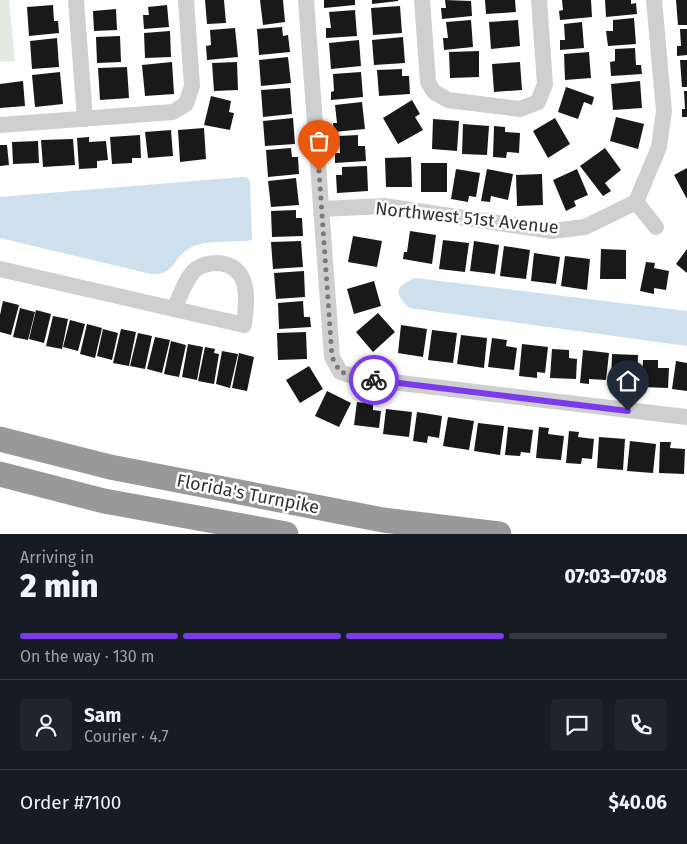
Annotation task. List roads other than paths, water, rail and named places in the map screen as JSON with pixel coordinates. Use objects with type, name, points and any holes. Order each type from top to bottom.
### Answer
[{"type":"highway","name":"Florida's Turnpike","points":[[0,439],[110,467],[383,520],[499,534]]},
{"type":"highway","name":"Florida's Turnpike","points":[[0,474],[104,500],[286,534]]},
{"type":"street","points":[[76,0],[85,118]]},
{"type":"street","points":[[0,125],[173,112],[186,104],[192,86],[186,0]]},
{"type":"street","points":[[306,0],[332,357],[340,372],[358,378],[687,417]]},
{"type":"street","points":[[422,0],[428,82],[434,92],[448,100],[520,109],[538,102],[544,84],[539,0]]},
{"type":"street","points":[[654,0],[664,111],[659,147],[636,202],[656,227]]},
{"type":"street","name":"Northwest 51st Avenue","points":[[322,208],[384,206],[552,231],[585,227],[636,202]]},
{"type":"street","points":[[0,269],[174,309],[244,324],[248,297],[246,286],[235,269],[227,265],[210,263],[202,265],[191,276],[174,309]]},
{"type":"water","points":[[248,178],[250,182],[252,239],[248,241],[207,243],[194,246],[181,255],[170,269],[159,274],[151,274],[0,238],[0,197]]},
{"type":"water","points":[[415,278],[687,311],[687,346],[409,308],[400,298],[398,290],[403,284]]}]
